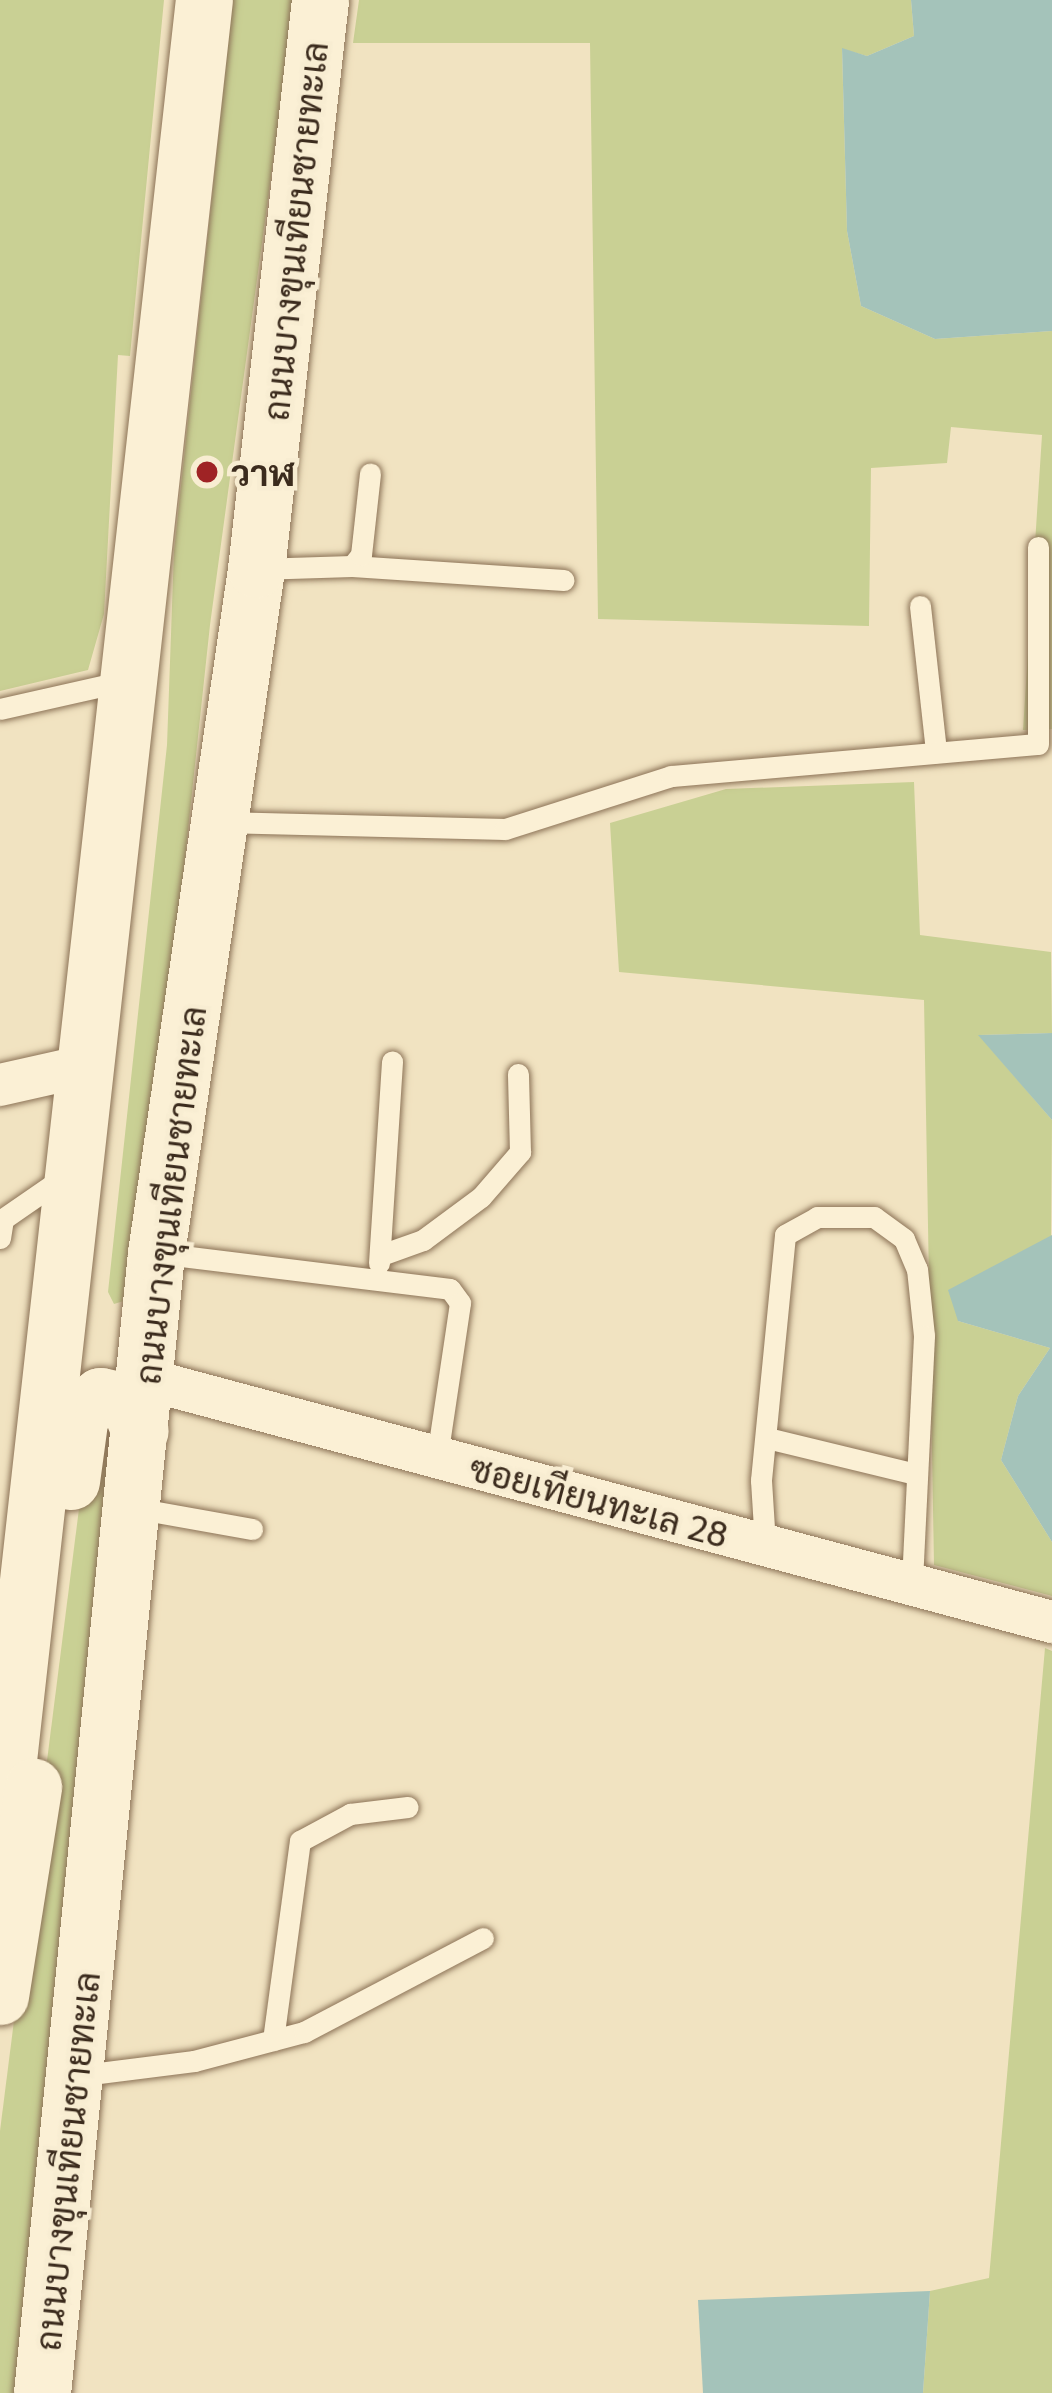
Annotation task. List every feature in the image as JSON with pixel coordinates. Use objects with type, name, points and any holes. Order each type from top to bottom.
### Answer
[{"type":"main road","points":[[0,1832],[10,1654],[89,1066],[204,0]]},
{"type":"main road","name":"ถนนบางขุนเทียนชายทะเล","points":[[42,2393],[155,1263],[256,569],[320,0]]},
{"type":"main road","points":[[143,566],[158,712],[94,1314],[106,1325],[124,1323],[138,1312],[155,1263]]},
{"type":"main road","points":[[0,1996],[80,1414],[100,1396],[143,1405]]},
{"type":"street","points":[[0,1085],[89,1066]]},
{"type":"street","name":"ซอยเทียนทะเล 28","points":[[143,1405],[437,1457],[1052,1622]]},
{"type":"lane","points":[[352,566],[362,555],[370,472]]},
{"type":"lane","points":[[220,822],[506,829],[670,776],[1045,744],[1038,548]]},
{"type":"lane","points":[[256,569],[352,566],[564,580]]},
{"type":"lane","points":[[920,606],[936,752]]},
{"type":"lane","points":[[0,710],[131,680]]},
{"type":"lane","points":[[379,1265],[392,1061]]},
{"type":"lane","points":[[379,1265],[481,1197],[520,1152],[518,1074]]},
{"type":"lane","points":[[0,1238],[3,1219],[16,1207],[76,1171]]},
{"type":"lane","points":[[765,1544],[767,1438],[785,1235],[817,1216],[874,1217],[904,1239],[917,1269],[924,1336],[912,1584]]},
{"type":"lane","points":[[155,1263],[379,1265],[450,1289],[460,1303],[437,1457]]},
{"type":"lane","points":[[767,1438],[916,1474]]},
{"type":"lane","points":[[132,1508],[252,1529]]},
{"type":"lane","points":[[272,2040],[300,1841],[350,1814],[407,1807]]},
{"type":"lane","points":[[74,2076],[272,2040],[381,1997],[483,1938]]},
{"type":"green space","points":[[0,0],[164,0],[130,356],[118,355],[104,614],[88,670],[0,691]]},
{"type":"green space","points":[[233,0],[295,0],[210,625],[156,1128],[127,1300],[114,1304],[108,1292],[167,745],[174,551]]},
{"type":"green space","points":[[359,0],[911,0],[914,36],[867,56],[842,49],[847,231],[861,306],[935,339],[1052,331],[1052,729],[1023,730],[1042,435],[951,427],[947,463],[871,468],[869,626],[598,619],[590,43],[353,43]]},
{"type":"green space","points":[[914,782],[920,935],[1051,952],[1052,1033],[979,1035],[1052,1120],[1051,1241],[988,1276],[958,1321],[1050,1348],[1018,1396],[1001,1460],[1052,1542],[1052,1596],[934,1565],[924,1000],[619,972],[610,823],[726,789]]},
{"type":"green space","points":[[116,1418],[26,2393],[0,2393],[0,2131],[90,1422]]},
{"type":"green space","points":[[1045,1648],[1052,1651],[1052,2393],[923,2393],[930,2291],[989,2278]]},
{"type":"water","points":[[911,0],[1052,0],[1052,331],[935,339],[861,306],[847,231],[842,48],[867,56],[914,36]]},
{"type":"water","points":[[1052,1033],[1052,1120],[978,1035]]},
{"type":"water","points":[[1052,1235],[1052,1542],[1001,1460],[1018,1396],[1050,1348],[958,1321],[948,1290]]},
{"type":"water","points":[[930,2291],[923,2393],[703,2393],[698,2300]]},
{"type":"place","name":"วาฬ","points":[[207,472]]}]
